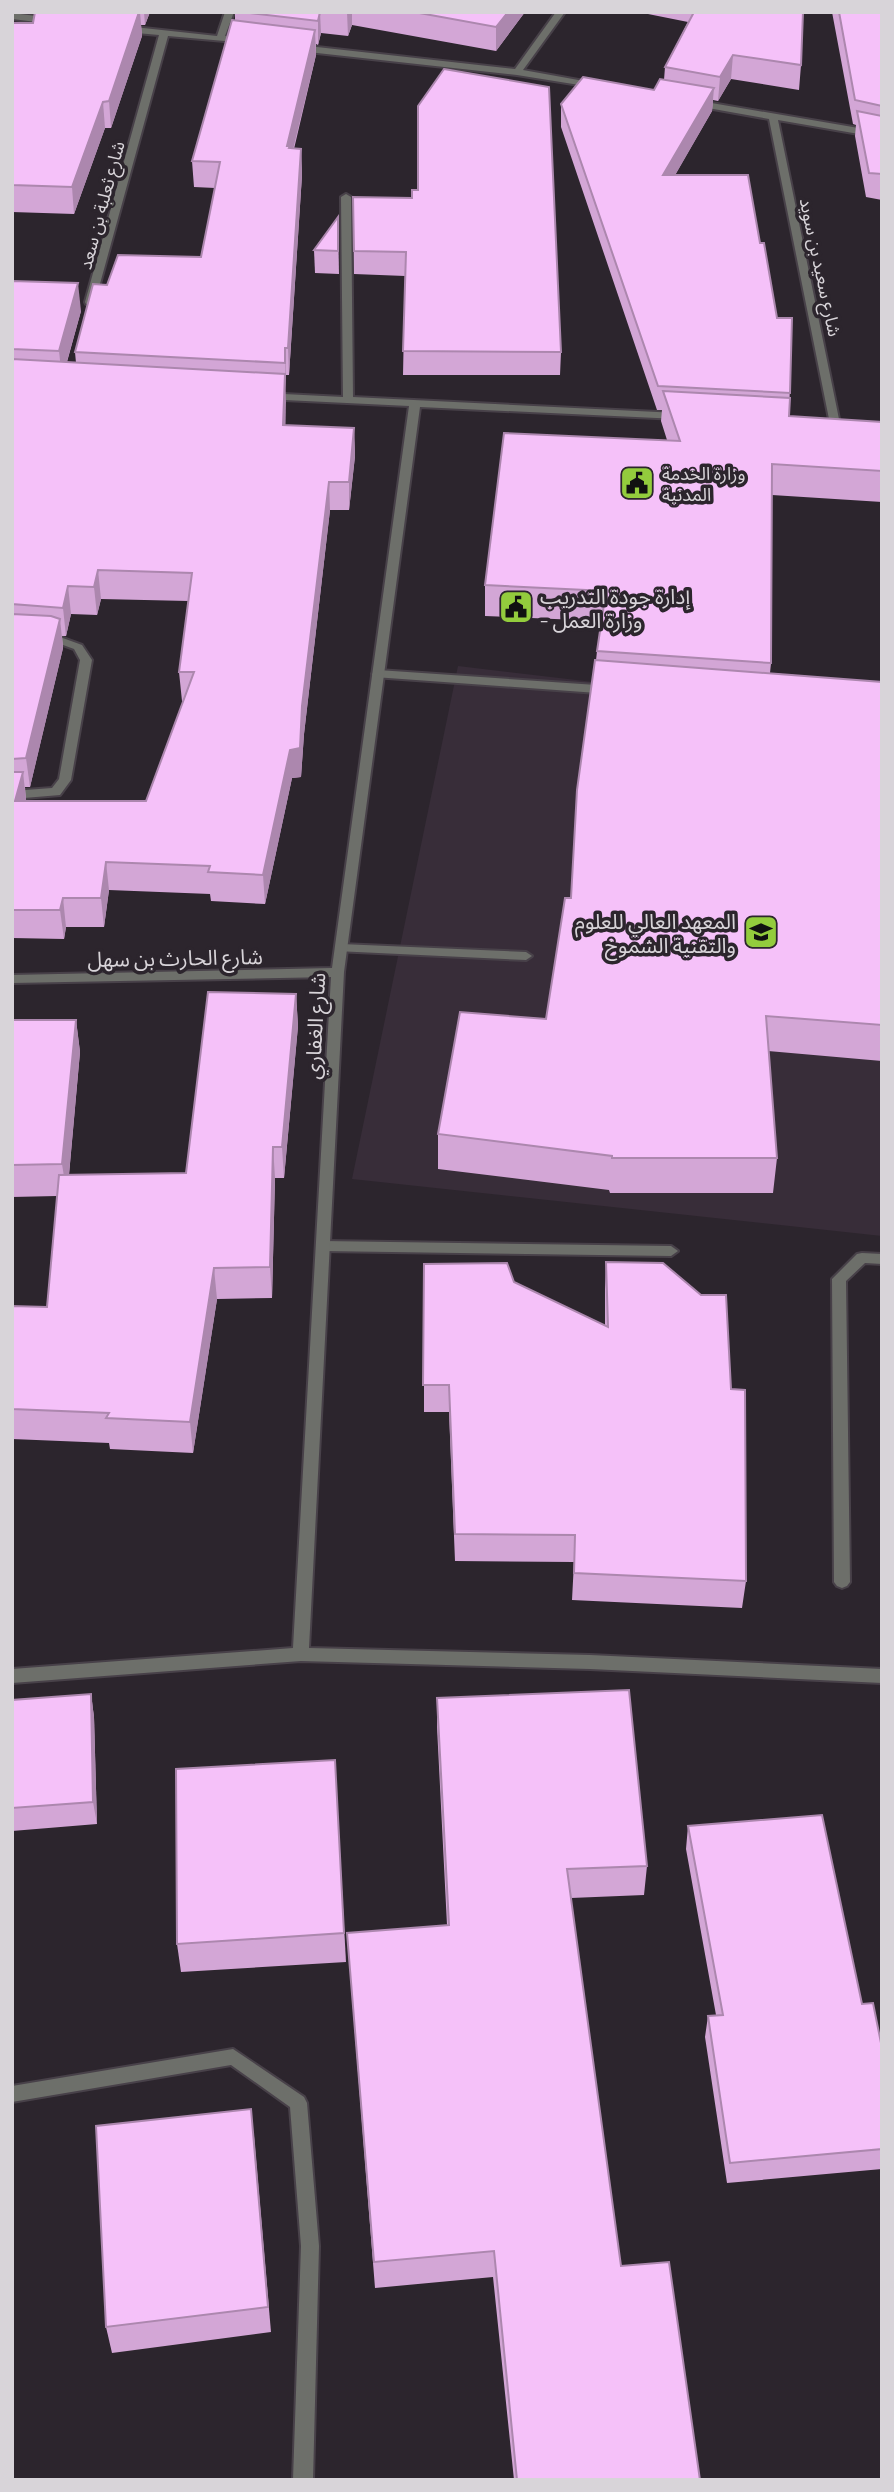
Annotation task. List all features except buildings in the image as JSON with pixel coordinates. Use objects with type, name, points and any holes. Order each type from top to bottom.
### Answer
[{"type":"street","points":[[220,39],[230,12]]},
{"type":"street","points":[[517,72],[561,12]]},
{"type":"street","points":[[12,16],[68,22]]},
{"type":"street","points":[[109,27],[259,43]]},
{"type":"street","name":"شارع ثعلبة بن سعد","points":[[85,319],[164,33]]},
{"type":"street","points":[[285,46],[517,72],[611,89]]},
{"type":"street","points":[[679,100],[882,135]]},
{"type":"street","name":"شارع سعيد بن سويد","points":[[773,116],[841,424],[822,423]]},
{"type":"street","points":[[346,197],[348,401]]},
{"type":"street","points":[[255,396],[686,417]]},
{"type":"street","name":"شارع الغفاري","points":[[301,1654],[338,972],[415,404]]},
{"type":"street","points":[[12,637],[56,639],[78,647],[86,660],[65,780],[56,792],[12,795]]},
{"type":"street","points":[[378,674],[623,691]]},
{"type":"street","points":[[341,948],[526,956]]},
{"type":"street","name":"شارع الحارث بن سهل","points":[[12,979],[338,972]]},
{"type":"street","points":[[323,1246],[671,1251]]},
{"type":"street","points":[[842,1582],[839,1279],[862,1258],[882,1259]]},
{"type":"street","points":[[12,1676],[301,1654],[590,1662],[882,1676]]},
{"type":"street","points":[[12,2094],[233,2057],[298,2104],[310,2246],[303,2480]]},
{"type":"shaded area","points":[[458,666],[882,716],[882,1236],[352,1179]]},
{"type":"place","name":"وزارة الخدمة المدنية","points":[[637,483]]},
{"type":"place","name":"إدارة جودة التدريب - وزارة العمل","points":[[516,607]]},
{"type":"place","name":"المعهد العالي للعلوم والتقنية الشموخ","points":[[761,932]]}]
